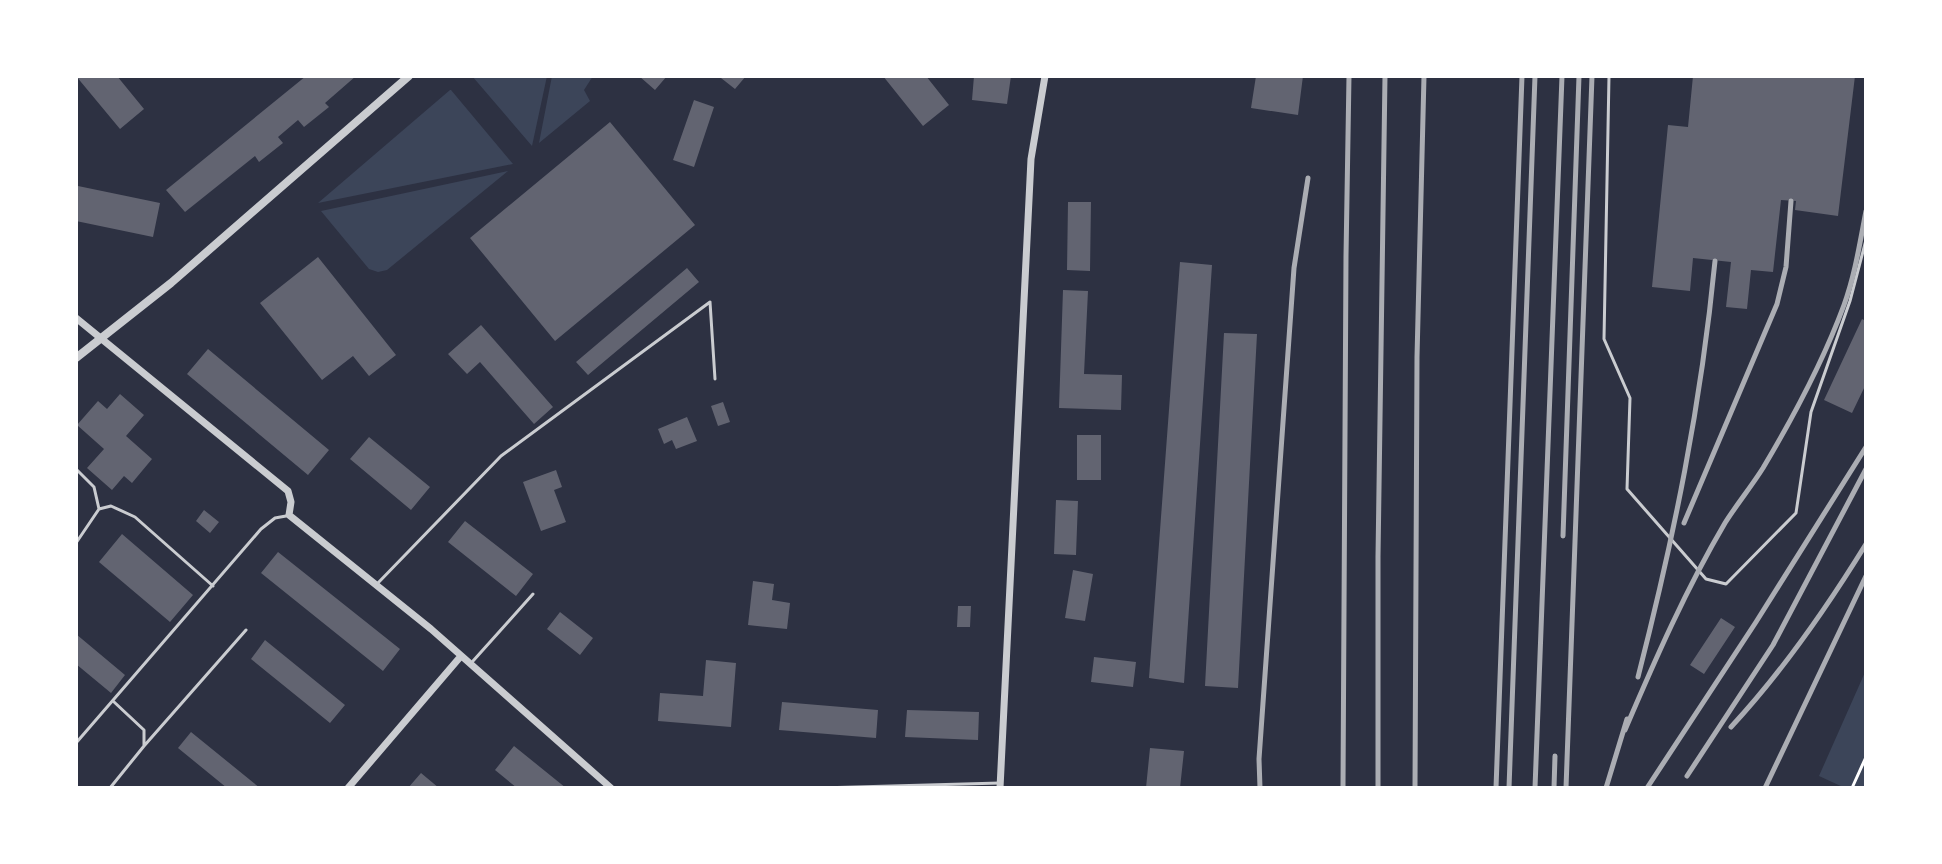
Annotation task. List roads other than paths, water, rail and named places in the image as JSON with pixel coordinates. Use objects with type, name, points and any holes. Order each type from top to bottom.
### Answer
[{"type":"street","points":[[76,358],[171,283],[409,76]]},
{"type":"street","points":[[1000,786],[1031,159],[1045,76]]},
{"type":"street","points":[[76,318],[288,491],[291,502],[289,515],[461,656],[611,788]]},
{"type":"street","points":[[348,788],[461,656]]},
{"type":"lane","points":[[1609,76],[1604,339],[1630,398],[1627,489],[1706,579],[1726,584],[1796,513],[1811,412],[1850,301],[1866,240]]},
{"type":"lane","points":[[376,585],[501,456],[710,302],[715,379]]},
{"type":"lane","points":[[76,469],[94,487],[99,509]]},
{"type":"lane","points":[[76,543],[99,509],[111,506],[135,517],[213,586]]},
{"type":"lane","points":[[76,743],[261,529],[275,518],[289,515]]},
{"type":"lane","points":[[470,664],[533,594]]},
{"type":"lane","points":[[110,788],[246,630]]},
{"type":"lane","points":[[113,701],[144,730],[144,746]]},
{"type":"lane","points":[[819,788],[1000,786]]},
{"type":"railway","points":[[1343,788],[1349,76]]},
{"type":"railway","points":[[1378,788],[1385,76]]},
{"type":"railway","points":[[1415,788],[1417,357],[1424,76]]},
{"type":"railway","points":[[1496,788],[1522,76]]},
{"type":"railway","points":[[1509,788],[1535,76]]},
{"type":"railway","points":[[1535,788],[1562,76]]},
{"type":"railway","points":[[1563,536],[1579,76]]},
{"type":"railway","points":[[1566,788],[1592,76]]},
{"type":"railway","points":[[1260,788],[1259,759],[1294,268],[1308,178]]},
{"type":"railway","points":[[1684,523],[1777,304],[1786,267],[1791,201]]},
{"type":"railway","points":[[1625,730],[1697,573],[1725,523],[1775,448],[1817,368],[1848,294],[1866,211]]},
{"type":"railway","points":[[1638,677],[1685,470],[1715,261]]},
{"type":"railway","points":[[1647,788],[1866,447]]},
{"type":"railway","points":[[1687,776],[1773,645],[1866,469]]},
{"type":"railway","points":[[1731,727],[1803,639],[1866,544]]},
{"type":"railway","points":[[1765,788],[1866,576]]},
{"type":"railway","points":[[1606,788],[1627,719]]},
{"type":"railway","points":[[1554,788],[1555,756]]}]
